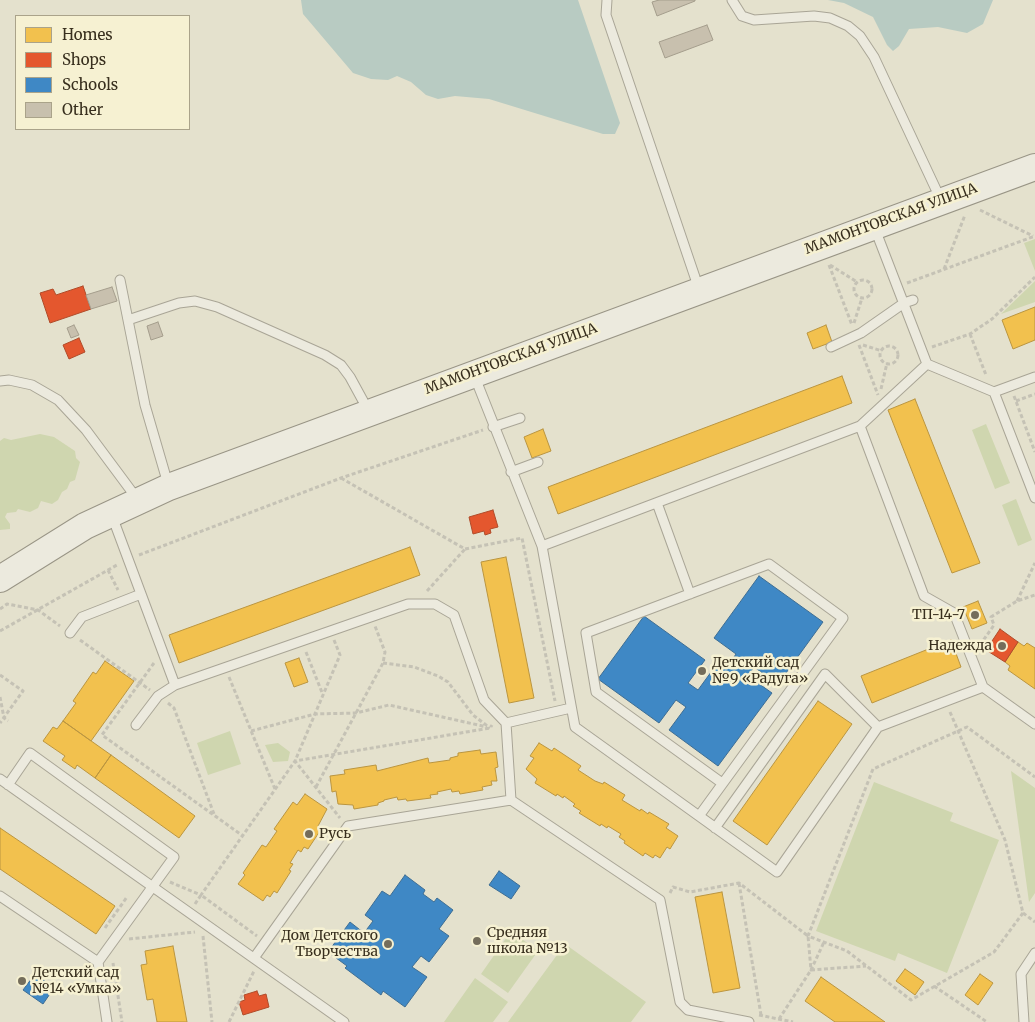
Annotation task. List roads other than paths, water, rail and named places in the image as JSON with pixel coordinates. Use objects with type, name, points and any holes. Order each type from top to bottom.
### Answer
[{"type":"street","name":"МАМОНТОВСКАЯ УЛИЦА","points":[[0,579],[85,526],[168,487],[873,224],[1035,166]]},
{"type":"lane","points":[[607,0],[606,15],[699,289]]},
{"type":"lane","points":[[732,0],[742,16],[754,20],[814,16],[830,18],[848,26],[860,36],[874,57],[941,200]]},
{"type":"lane","points":[[873,224],[927,364],[994,392],[1035,377]]},
{"type":"lane","points":[[120,280],[145,405],[168,487]]},
{"type":"lane","points":[[831,347],[861,333],[904,303],[913,300]]},
{"type":"lane","points":[[128,320],[179,303],[195,301],[217,306],[325,355],[340,365],[350,377],[369,412]]},
{"type":"lane","points":[[542,546],[860,426],[927,364]]},
{"type":"lane","points":[[473,373],[542,546],[575,727],[777,872],[878,727],[983,687]]},
{"type":"lane","points":[[0,380],[32,385],[58,400],[86,430],[138,500]]},
{"type":"lane","points":[[994,392],[1035,498]]},
{"type":"lane","points":[[493,427],[520,418]]},
{"type":"lane","points":[[860,426],[924,596],[954,613],[983,687],[1035,724]]},
{"type":"lane","points":[[511,472],[538,462]]},
{"type":"lane","points":[[657,503],[690,594]]},
{"type":"lane","points":[[111,513],[174,683]]},
{"type":"lane","points":[[699,816],[843,618],[769,564],[586,632],[596,692],[722,783]]},
{"type":"lane","points":[[70,633],[82,617],[141,594]]},
{"type":"lane","points":[[136,725],[158,696],[174,683],[225,668],[408,604],[435,604],[454,615],[484,700],[503,720],[511,800]]},
{"type":"lane","points":[[715,828],[825,674],[878,727]]},
{"type":"lane","points":[[503,720],[571,708]]},
{"type":"lane","points":[[22,748],[174,856],[98,962],[108,1022]]},
{"type":"lane","points":[[30,753],[4,782],[344,1022]]},
{"type":"lane","points":[[256,960],[348,826],[511,800],[660,900],[680,1002],[688,1010],[749,1022]]},
{"type":"lane","points":[[0,896],[98,962]]},
{"type":"lane","points":[[1024,1022],[1021,974],[1035,953]]},
{"type":"place","name":"ТП-14-7","points":[[975,615]]},
{"type":"place","name":"Надежда","points":[[1002,646]]},
{"type":"place","name":"Детский сад №9 «Радуга»","points":[[702,671]]},
{"type":"place","name":"Русь","points":[[309,834]]},
{"type":"place","name":"Средняя школа №13","points":[[477,941]]},
{"type":"place","name":"Дом Детского Творчества","points":[[388,944]]},
{"type":"place","name":"Детский сад №14 «Умка»","points":[[22,981]]}]
